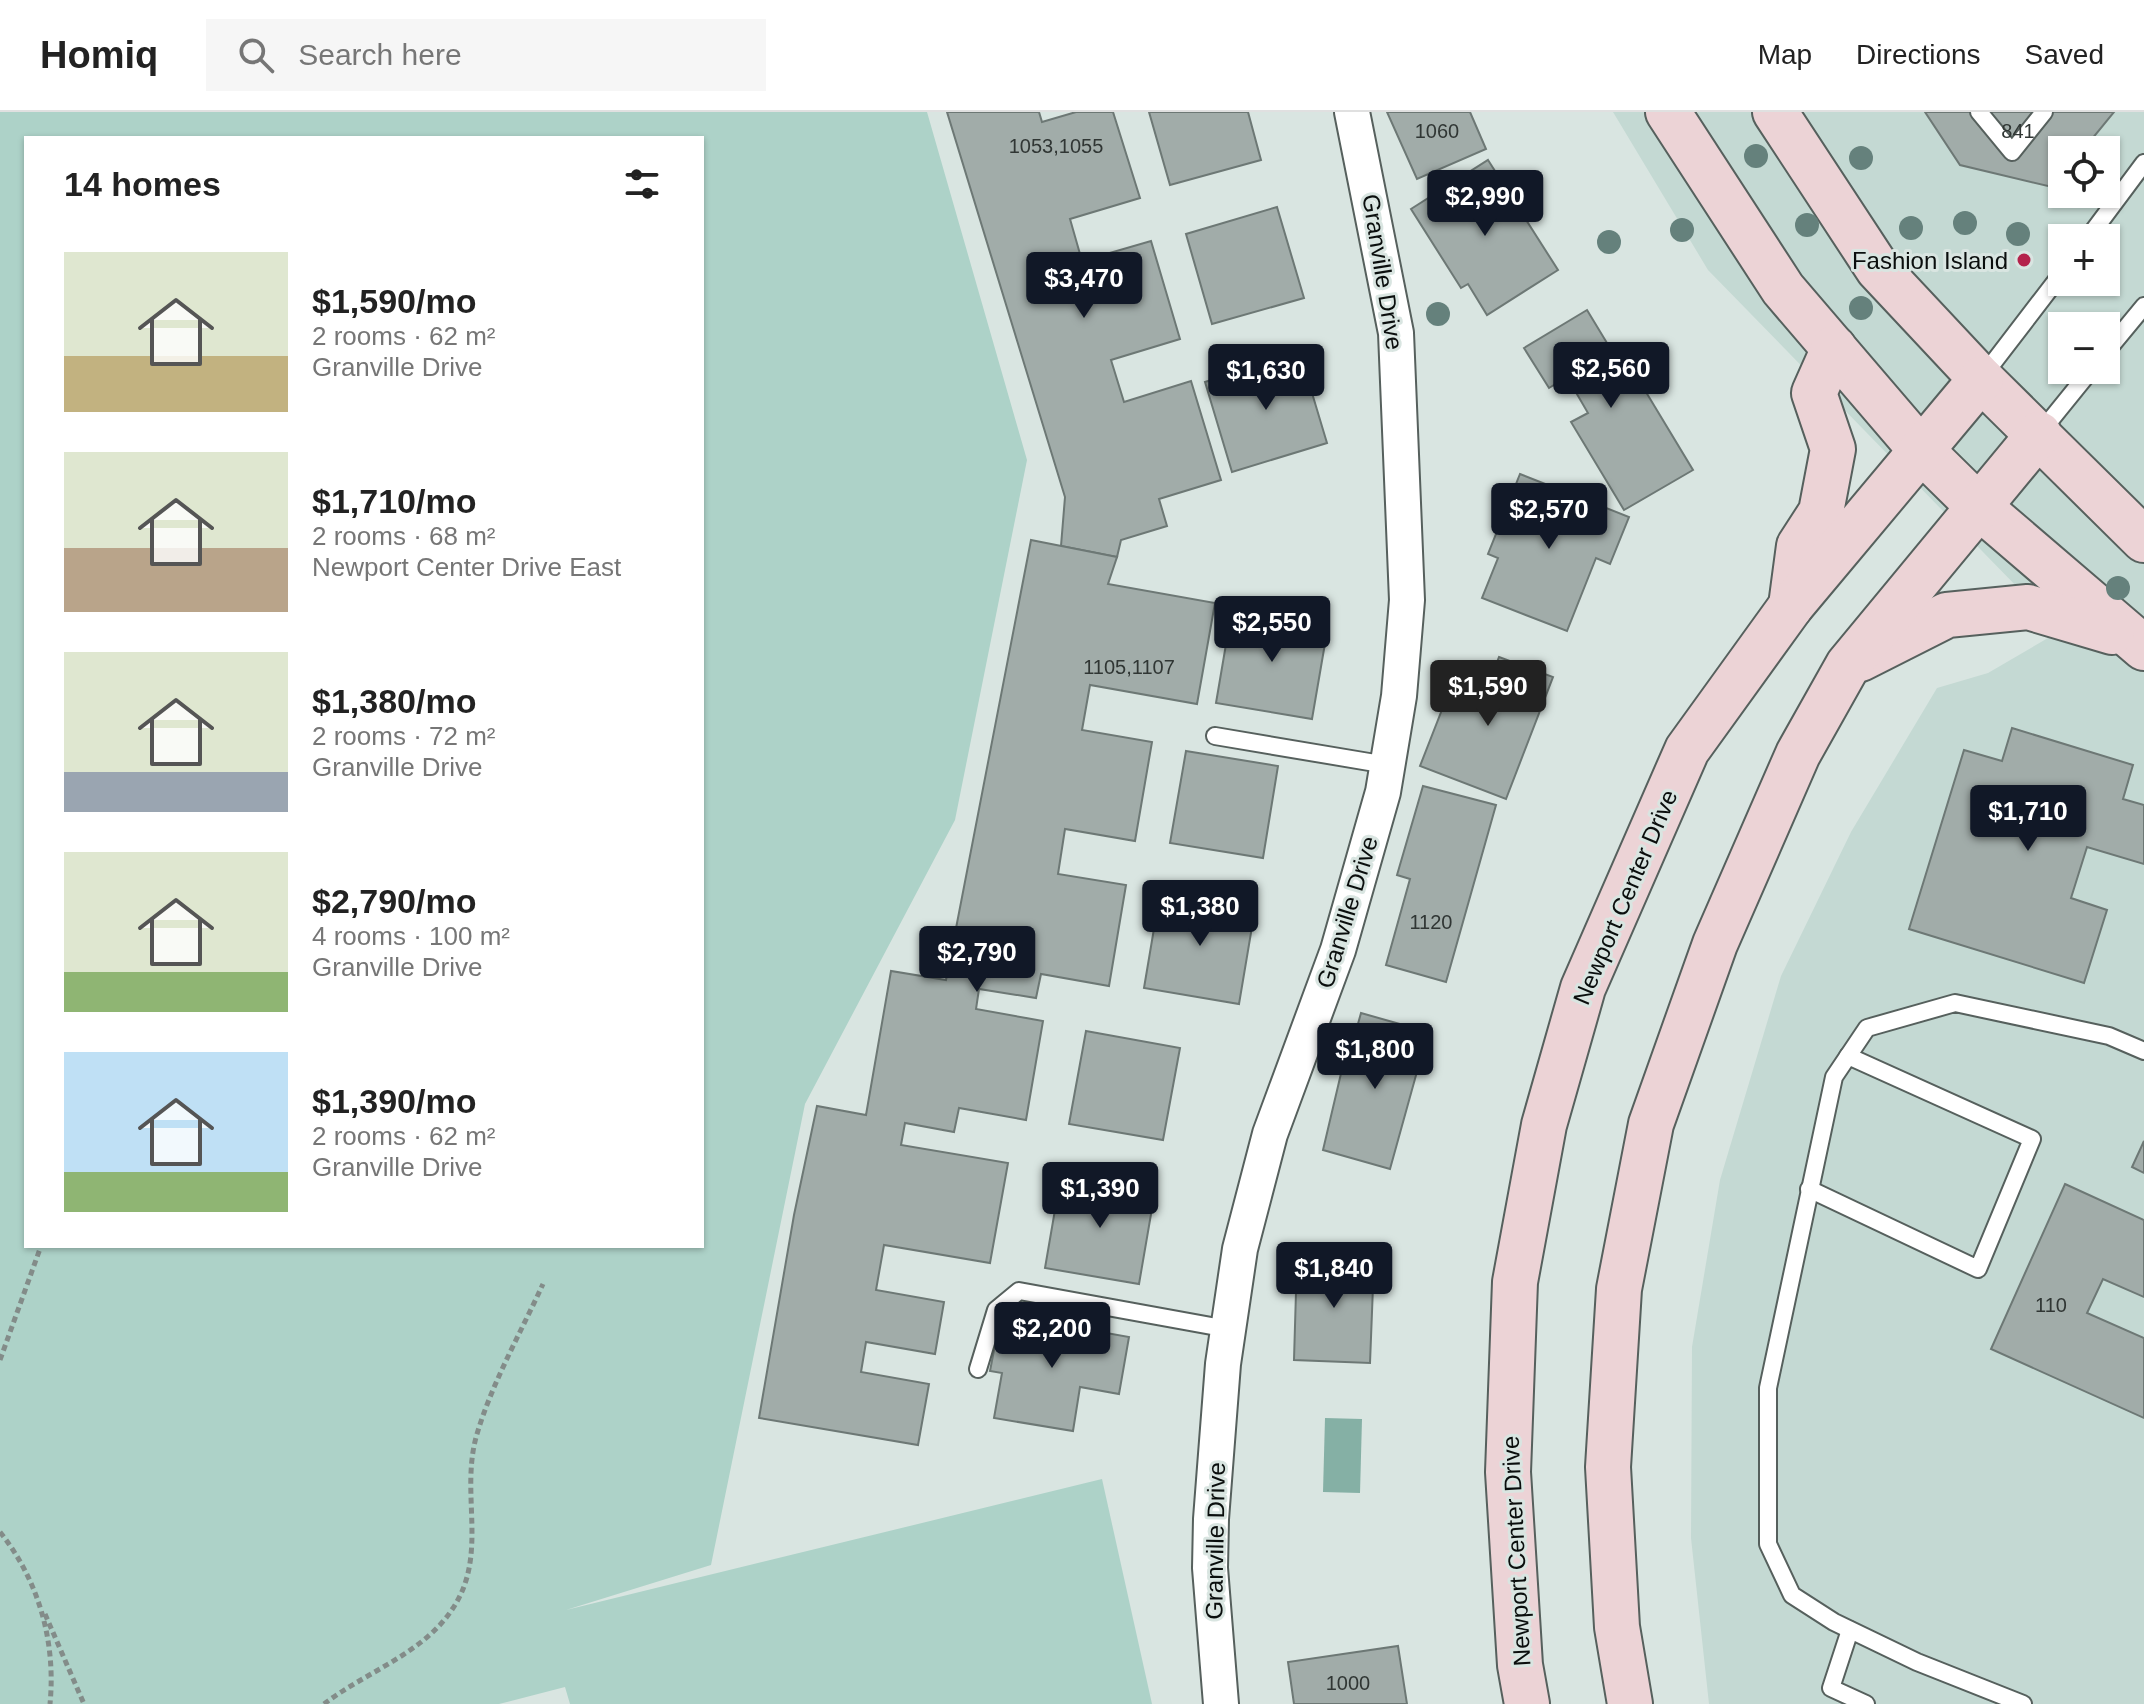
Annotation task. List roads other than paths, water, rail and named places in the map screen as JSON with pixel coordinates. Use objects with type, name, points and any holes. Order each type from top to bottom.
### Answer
[{"type":"main road","points":[[1668,112],[1783,289],[1920,449],[1977,505],[2135,642]]},
{"type":"main road","points":[[1775,112],[1878,269],[1981,379],[2144,540]]},
{"type":"main road","points":[[1791,606],[1799,546],[1821,512],[1833,449],[1814,393],[1834,348]]},
{"type":"main road","name":"Newport Center Drive","points":[[1527,1704],[1520,1665],[1508,1472],[1515,1282],[1544,1125],[1583,988],[1687,750],[1791,606],[1981,379]]},
{"type":"main road","points":[[1630,1704],[1617,1627],[1608,1467],[1619,1289],[1651,1124],[1715,944],[1798,754],[1848,665],[1977,505],[2039,434]]},
{"type":"main road","points":[[1848,665],[1947,615],[2028,607],[2135,642]]},
{"type":"street","name":"Granville Drive","points":[[1221,1704],[1210,1543],[1228,1329],[1240,1249],[1270,1134],[1338,950],[1387,765],[1399,696],[1407,600],[1396,333],[1352,112]]},
{"type":"lane","points":[[1979,112],[2012,152],[2044,112]]},
{"type":"lane","points":[[2098,224],[2144,163]]},
{"type":"lane","points":[[1981,379],[2048,291]]},
{"type":"lane","points":[[2120,335],[2144,306]]},
{"type":"lane","points":[[2039,434],[2080,384]]},
{"type":"lane","points":[[1215,736],[1387,765]]},
{"type":"lane","points":[[2023,1704],[1850,1630],[1792,1595],[1768,1544],[1768,1388],[1834,1077],[1867,1028],[1955,1003],[2109,1036],[2144,1051]]},
{"type":"lane","points":[[1809,1189],[1978,1269],[2032,1139],[1848,1056]]},
{"type":"lane","points":[[978,1369],[996,1310],[1019,1291],[1228,1329]]},
{"type":"lane","points":[[1850,1630],[1831,1688],[1866,1704]]},
{"type":"place","name":"Fashion Island","points":[[2024,260]]}]
